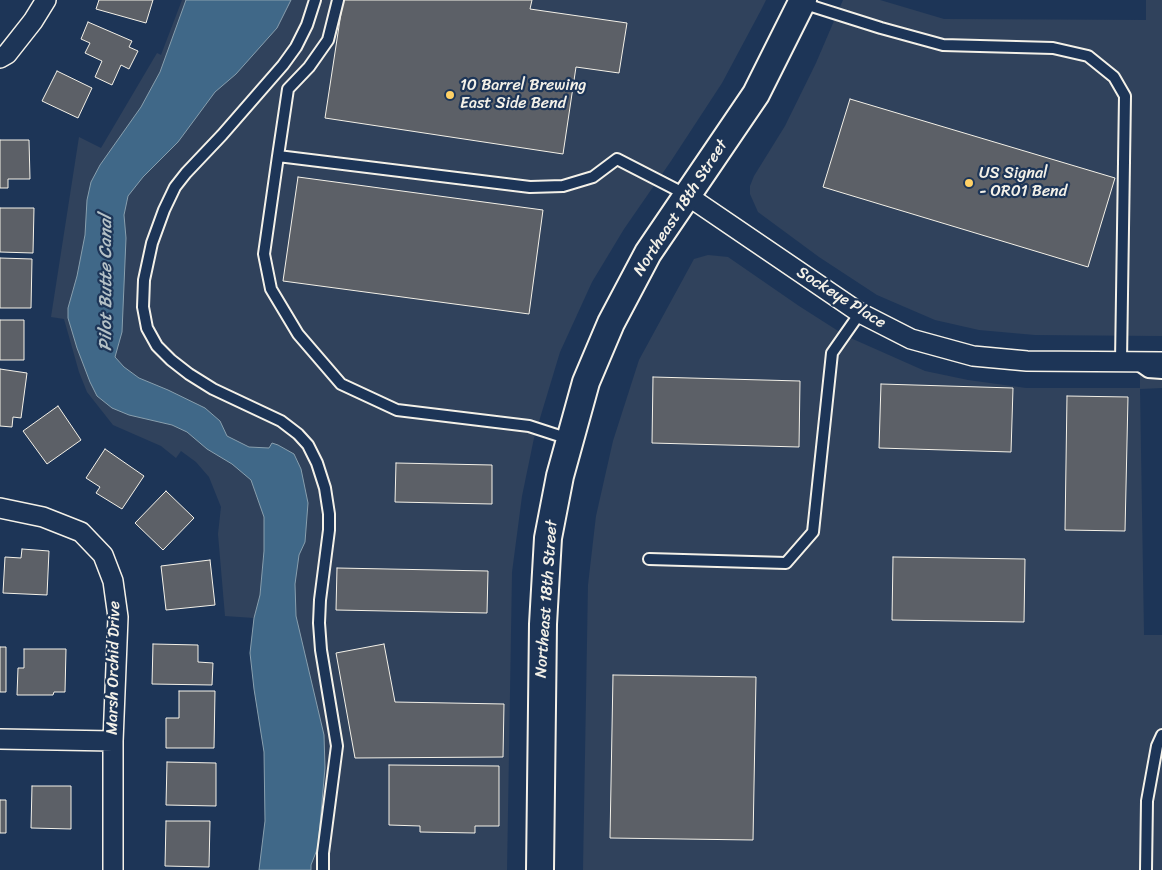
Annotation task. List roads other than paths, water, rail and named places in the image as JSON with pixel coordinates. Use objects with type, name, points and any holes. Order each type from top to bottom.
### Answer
[{"type":"street","points":[[0,58],[6,54],[33,21],[46,0]]},
{"type":"street","name":"Northeast 18th Street","points":[[540,870],[542,634],[548,538],[560,476],[586,382],[612,323],[648,253],[756,94],[802,1]]},
{"type":"street","name":"Sockeye Place","points":[[688,196],[860,313],[911,339],[973,356],[1027,361],[1162,362]]},
{"type":"street","name":"Marsh Orchid Drive","points":[[0,508],[44,517],[81,532],[103,556],[113,580],[118,617],[113,741],[113,870]]},
{"type":"street","points":[[0,739],[113,741]]},
{"type":"lane","points":[[315,0],[296,47],[283,66],[175,187],[152,243],[144,280],[143,307],[147,328],[157,346],[171,360],[213,389],[281,421],[298,434],[308,445],[317,463],[325,488],[329,514],[329,530],[319,623],[321,650],[337,746],[322,870]]},
{"type":"lane","points":[[338,0],[328,40],[309,67],[288,89],[264,254],[271,290],[298,334],[341,384],[398,410],[529,426],[570,439]]},
{"type":"lane","points":[[802,1],[881,28],[943,45],[1053,48],[1088,56],[1114,77],[1125,96],[1127,361],[1148,372],[1162,373]]},
{"type":"lane","points":[[278,156],[530,187],[562,186],[593,177],[617,159],[688,196]]},
{"type":"lane","points":[[649,559],[786,563],[808,538],[813,532],[832,353],[860,313]]},
{"type":"lane","points":[[1146,870],[1147,801],[1157,746],[1162,737]]},
{"type":"water","name":"Pilot Butte Canal","points":[[186,0],[291,0],[277,28],[236,74],[215,92],[178,142],[143,177],[128,196],[124,215],[126,238],[122,332],[115,357],[124,367],[139,378],[205,408],[220,421],[227,436],[249,447],[269,448],[272,443],[278,445],[294,454],[301,469],[308,503],[305,542],[299,555],[295,584],[296,616],[324,735],[325,768],[318,847],[311,870],[259,870],[265,821],[264,752],[250,653],[254,618],[260,595],[264,551],[264,517],[251,480],[232,464],[207,449],[187,432],[172,425],[129,415],[112,408],[97,396],[77,348],[68,318],[68,308],[77,276],[85,235],[87,200],[91,182],[100,165],[141,107],[160,72]]},
{"type":"place","name":"10 Barrel Brewing East Side Bend","points":[[450,95]]},
{"type":"place","name":"US Signal - OR01 Bend","points":[[969,183]]}]
